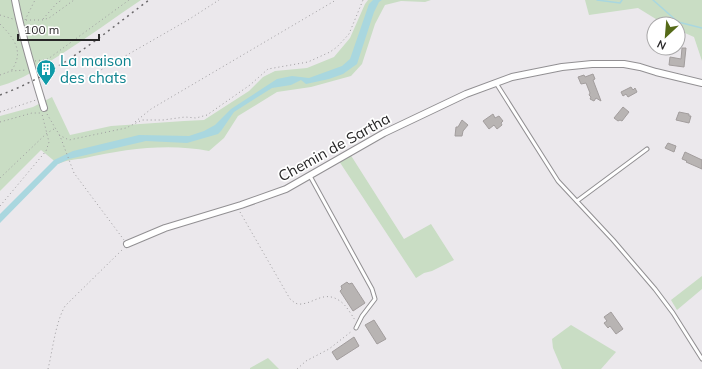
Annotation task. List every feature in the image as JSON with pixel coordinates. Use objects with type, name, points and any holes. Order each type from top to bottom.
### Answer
[{"type":"street","points":[[15,0],[22,20],[30,62],[44,108]]},
{"type":"street","name":"Chemin de Sartha","points":[[127,244],[165,228],[241,205],[286,189],[310,176],[327,164],[384,133],[466,94],[512,77],[562,67],[592,64],[624,64],[702,83]]},
{"type":"lane","points":[[496,83],[558,181],[655,289],[673,313],[702,359]]},
{"type":"lane","points":[[577,201],[648,149]]},
{"type":"lane","points":[[310,176],[372,289],[375,299],[362,316],[356,328]]},
{"type":"path","points":[[22,20],[35,0]]},
{"type":"path","points":[[42,20],[57,3],[62,0]]},
{"type":"path","points":[[0,15],[22,20],[42,20],[49,18],[74,0]]},
{"type":"path","points":[[30,62],[48,59],[129,0]]},
{"type":"path","points":[[65,83],[71,84],[80,82],[188,20],[219,0]]},
{"type":"path","points":[[59,135],[69,140],[105,131],[126,128],[151,109],[336,0]]},
{"type":"path","points":[[134,123],[142,120],[163,120],[185,117],[196,118],[207,115],[250,85],[268,69],[308,62],[323,56],[337,47],[348,34],[363,0]]},
{"type":"path","points":[[0,24],[12,38],[18,49],[17,62],[11,71]]},
{"type":"path","points":[[0,75],[11,71],[32,69]]},
{"type":"path","points":[[0,112],[42,99]]},
{"type":"path","points":[[44,108],[54,129],[59,135],[74,173],[127,244],[65,306],[59,322],[48,369]]},
{"type":"path","points":[[0,122],[28,114],[42,113],[49,142],[46,151],[0,206]]},
{"type":"path","points":[[0,178],[47,133],[54,129]]},
{"type":"path","points":[[241,205],[240,212],[290,299],[300,305],[320,297],[335,298],[341,301],[355,321],[356,328],[329,349],[306,361],[297,369]]},
{"type":"green space","points":[[0,0],[141,0],[80,42],[24,77],[0,86]]},
{"type":"green space","points":[[368,0],[431,0],[425,2],[401,1],[385,5],[375,24],[362,64],[351,76],[311,87],[277,92],[238,116],[224,138],[209,151],[178,147],[147,148],[68,160],[58,164],[41,150],[0,191],[0,116],[33,107],[52,97],[70,135],[111,126],[204,120],[249,91],[263,77],[275,71],[307,68],[334,57],[350,38]]},
{"type":"green space","points":[[585,0],[702,0],[702,61],[694,37],[686,34],[686,16],[651,16],[638,8],[589,15]]},
{"type":"green space","points":[[350,154],[404,239],[431,224],[454,260],[416,278],[339,161]]},
{"type":"green space","points":[[702,276],[702,289],[677,310],[671,300]]},
{"type":"green space","points":[[571,325],[616,352],[601,369],[562,369],[553,348],[552,339]]},
{"type":"green space","points":[[268,358],[279,369],[250,369],[250,368]]},
{"type":"water","points":[[373,0],[382,0],[379,2],[374,12],[357,64],[343,74],[306,84],[301,80],[291,85],[272,88],[234,112],[218,134],[187,143],[146,141],[69,159],[58,164],[0,223],[0,214],[54,160],[73,151],[139,135],[189,136],[204,131],[215,125],[231,109],[277,79],[292,76],[309,78],[342,66],[350,59],[369,4]]},
{"type":"building","points":[[681,56],[685,56],[684,67],[669,65],[670,57],[681,59]]},
{"type":"building","points":[[593,74],[595,79],[593,80],[601,101],[596,98],[594,101],[590,99],[590,93],[586,83],[581,84],[578,77],[584,75],[585,77]]},
{"type":"building","points":[[631,87],[633,90],[635,88],[637,92],[628,97],[626,94],[623,96],[621,92]]},
{"type":"building","points":[[623,107],[629,112],[622,121],[618,121],[614,118]]},
{"type":"building","points":[[679,112],[689,114],[689,116],[691,116],[689,123],[676,120]]},
{"type":"building","points":[[493,114],[495,118],[499,116],[503,121],[501,123],[502,125],[497,129],[494,125],[489,129],[483,121]]},
{"type":"building","points":[[462,120],[468,125],[463,131],[462,136],[455,136],[456,127],[458,127]]},
{"type":"building","points":[[668,143],[676,146],[674,152],[665,148]]},
{"type":"building","points":[[685,152],[702,160],[702,169],[682,159]]},
{"type":"building","points":[[347,282],[349,284],[352,283],[365,303],[353,311],[340,291],[342,289],[341,286]]},
{"type":"building","points":[[611,312],[623,329],[616,334],[610,326],[608,328],[604,323],[607,321],[604,317]]},
{"type":"building","points":[[374,320],[386,339],[377,344],[365,325]]},
{"type":"building","points":[[354,337],[359,346],[337,360],[332,352]]},
{"type":"waterway","points":[[597,0],[620,3],[622,0]]},
{"type":"waterway","points":[[653,0],[678,22],[702,28]]},
{"type":"railway","points":[[0,95],[21,87],[40,77],[78,53],[149,0]]},
{"type":"place","name":"La maison des chats","points":[[46,86]]}]
